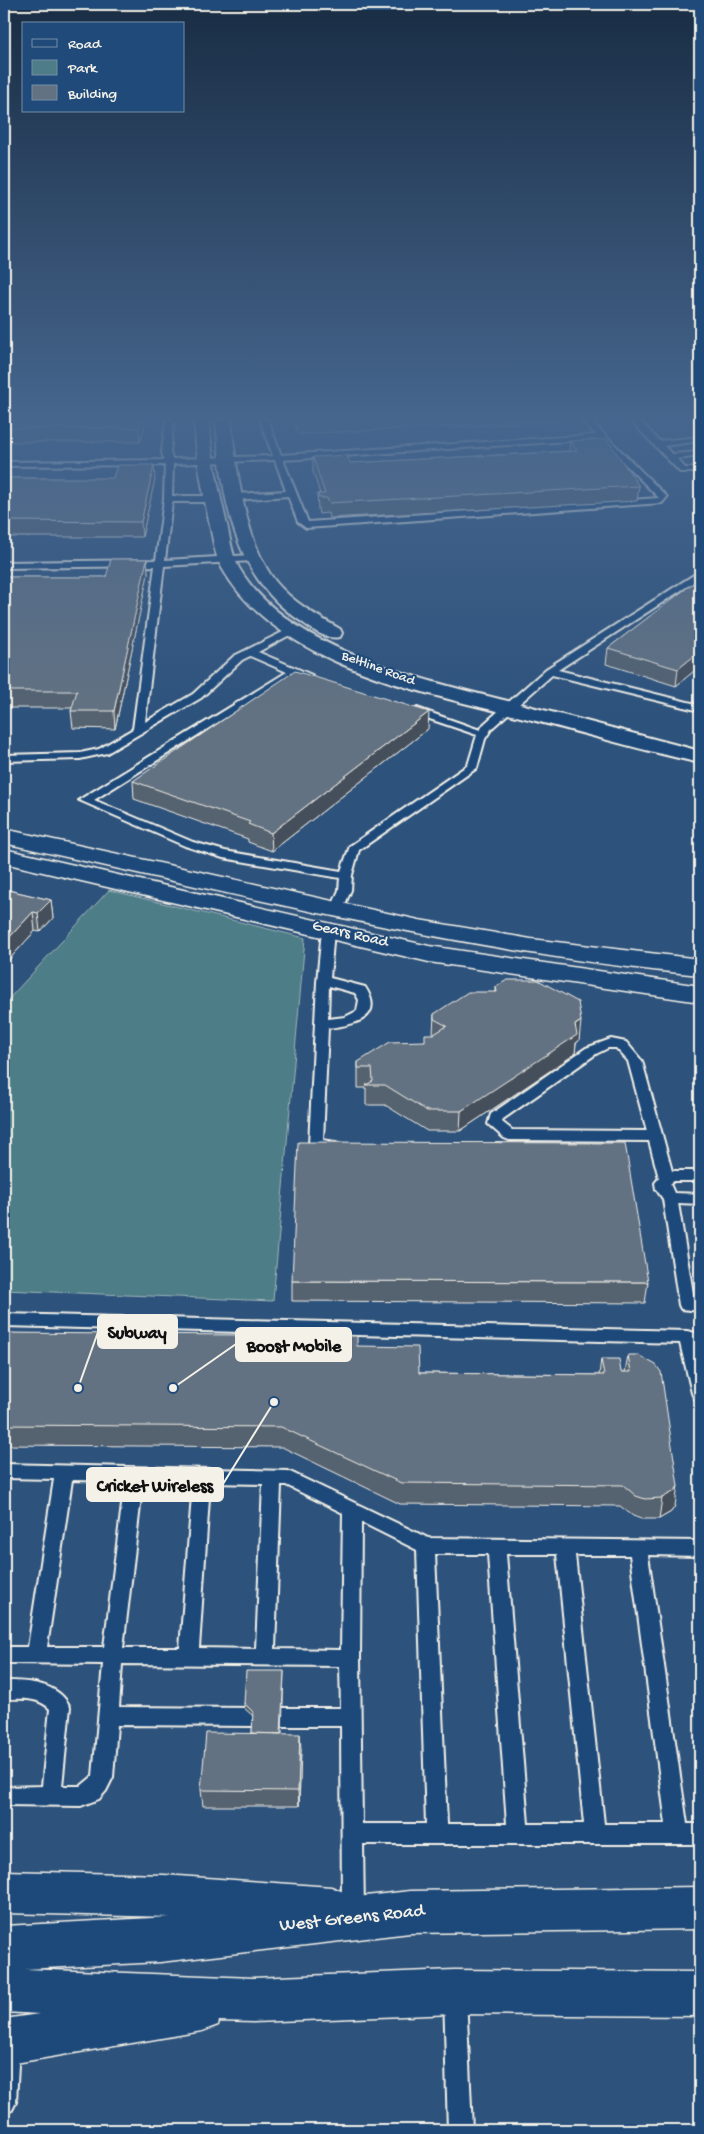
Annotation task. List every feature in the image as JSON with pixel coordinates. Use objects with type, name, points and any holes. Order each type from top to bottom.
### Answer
[{"type":"street","name":"Beltline Road","points":[[218,520],[227,559],[244,589],[259,605],[294,630],[346,658],[384,673],[700,741]]},
{"type":"street","name":"Beltline Road","points":[[242,520],[252,558],[269,585],[284,600],[334,634],[400,662],[515,701],[700,757]]},
{"type":"street","name":"Gears Road","points":[[4,836],[60,848],[332,919],[429,954],[700,994]]},
{"type":"street","points":[[43,866],[60,848]]},
{"type":"street","name":"Gears Road","points":[[4,856],[43,866],[332,919],[419,927],[531,947],[700,967]]},
{"type":"street","points":[[4,1892],[164,1896],[353,1910],[410,1912]]},
{"type":"street","name":"West Greens Road","points":[[4,1948],[160,1940],[410,1912],[700,1908]]},
{"type":"street","points":[[4,1990],[253,2000],[454,1992],[700,1994]]},
{"type":"street","points":[[6,2042],[253,2000]]},
{"type":"lane","points":[[138,732],[165,520]]},
{"type":"lane","points":[[301,520],[306,525],[316,526],[401,520]]},
{"type":"lane","points":[[4,565],[160,563],[252,558]]},
{"type":"lane","points":[[346,1145],[316,1145],[323,982],[332,919],[345,890],[346,875],[354,848],[473,766],[483,734],[488,726],[550,671],[700,574]]},
{"type":"lane","points":[[4,758],[80,756],[103,751],[197,696],[238,658],[294,630]]},
{"type":"lane","points":[[250,652],[315,678]]},
{"type":"lane","points":[[550,671],[699,706]]},
{"type":"lane","points":[[296,672],[283,678],[85,800],[189,844],[223,854],[346,875]]},
{"type":"lane","points":[[399,706],[483,734]]},
{"type":"lane","points":[[321,1024],[351,1021],[360,1017],[365,1011],[364,996],[360,990],[332,982],[323,982]]},
{"type":"lane","points":[[655,1136],[509,1136],[495,1124],[496,1117],[591,1051],[602,1044],[619,1044],[626,1047],[635,1061],[666,1177]]},
{"type":"lane","points":[[666,1177],[700,1176]]},
{"type":"lane","points":[[666,1177],[663,1179],[662,1186],[670,1198],[687,1305],[700,1305]]},
{"type":"lane","points":[[670,1198],[700,1199]]},
{"type":"lane","points":[[4,1320],[693,1338],[700,1393]]},
{"type":"lane","points":[[4,1471],[288,1478],[426,1546],[700,1548]]},
{"type":"lane","points":[[36,1655],[64,1472]]},
{"type":"lane","points":[[4,1796],[81,1796],[91,1793],[99,1786],[103,1778],[113,1656],[135,1474]]},
{"type":"lane","points":[[189,1655],[202,1476]]},
{"type":"lane","points":[[265,1656],[272,1478]]},
{"type":"lane","points":[[352,1509],[350,1658],[353,1910]]},
{"type":"lane","points":[[426,1546],[437,1834]]},
{"type":"lane","points":[[496,1546],[518,1834]]},
{"type":"lane","points":[[565,1546],[595,1834]]},
{"type":"lane","points":[[638,1547],[678,1834]]},
{"type":"lane","points":[[4,1655],[189,1655],[350,1658]]},
{"type":"lane","points":[[4,1690],[41,1692],[55,1698],[60,1706],[61,1716],[51,1796]]},
{"type":"lane","points":[[108,1716],[253,1717]]},
{"type":"lane","points":[[282,1716],[351,1717]]},
{"type":"lane","points":[[353,1834],[700,1834]]},
{"type":"lane","points":[[454,1992],[460,2130]]},
{"type":"lane","points":[[4,2102],[6,2042]]},
{"type":"green space","points":[[109,890],[305,938],[273,1301],[4,1290],[4,1004]]},
{"type":"building","points":[[4,520],[142,520],[141,522]]},
{"type":"building","points":[[111,559],[147,559],[114,711],[71,711],[77,691],[4,691],[4,577],[106,577]]},
{"type":"building","points":[[700,578],[700,651],[678,669],[608,648]]},
{"type":"building","points":[[295,671],[429,712],[271,833],[248,824],[250,822],[133,781]]},
{"type":"building","points":[[4,889],[51,900],[38,913],[33,912],[4,943]]},
{"type":"building","points":[[507,980],[538,980],[578,1002],[581,1021],[575,1025],[577,1035],[461,1111],[427,1111],[385,1085],[366,1085],[373,1081],[372,1068],[358,1068],[358,1062],[390,1042],[425,1041],[425,1034],[434,1034],[447,1026],[434,1019],[434,1014],[468,992],[497,992],[496,987]]},
{"type":"building","points":[[298,1142],[625,1143],[648,1282],[292,1281]]},
{"type":"building","points":[[4,1333],[357,1336],[357,1346],[418,1347],[419,1373],[604,1375],[601,1359],[619,1359],[621,1372],[631,1372],[628,1355],[638,1355],[656,1365],[661,1372],[678,1486],[675,1491],[662,1498],[645,1499],[636,1496],[623,1485],[401,1483],[281,1427],[4,1425]]},
{"type":"building","points":[[246,1671],[284,1671],[281,1734],[252,1733],[253,1712],[244,1703]]},
{"type":"building","points":[[206,1733],[300,1734],[298,1791],[201,1790]]},
{"type":"place","name":"Subway","points":[[78,1388]]},
{"type":"place","name":"Boost Mobile","points":[[173,1388]]},
{"type":"place","name":"Cricket Wireless","points":[[274,1402]]}]
